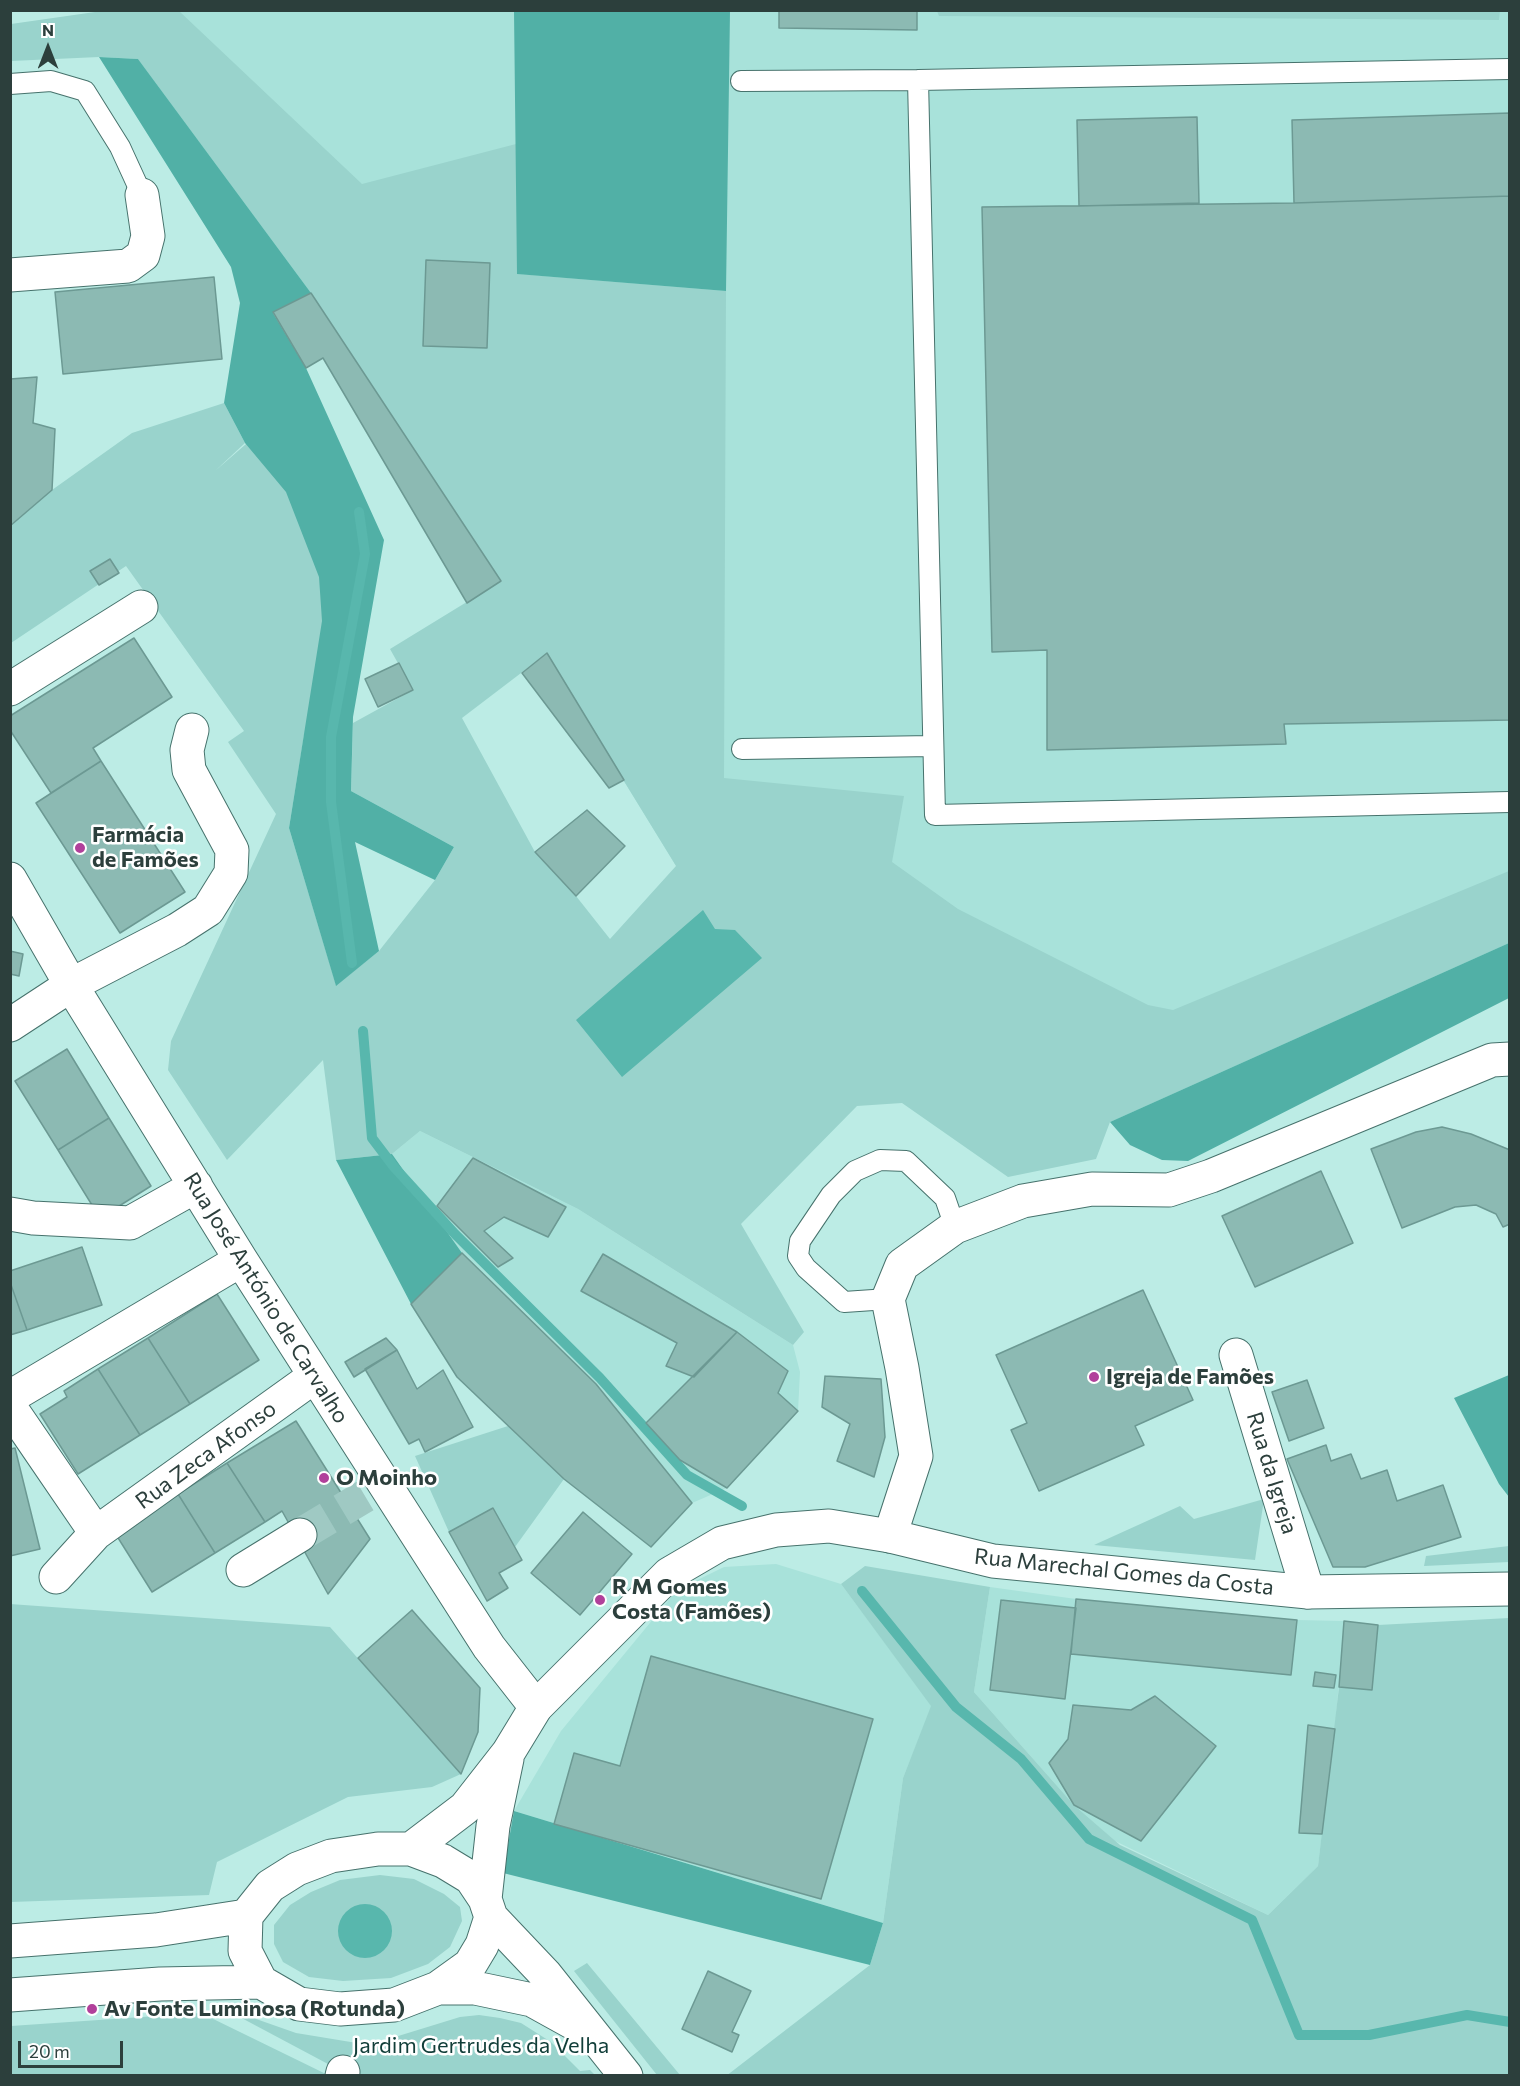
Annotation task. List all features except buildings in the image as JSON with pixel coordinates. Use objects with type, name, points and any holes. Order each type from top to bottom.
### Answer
[{"type":"street","points":[[10,275],[128,266],[143,255],[148,236],[142,195]]},
{"type":"street","points":[[10,689],[141,607]]},
{"type":"street","points":[[10,1025],[71,985],[177,930],[208,910],[231,873],[232,850],[189,770],[187,750],[192,730]]},
{"type":"street","name":"Rua José António de Carvalho","points":[[10,879],[71,985],[315,1376],[375,1490],[489,1647],[536,1707]]},
{"type":"street","points":[[890,1536],[916,1456],[888,1299],[902,1265],[955,1227],[1023,1201],[1080,1191],[1169,1190],[1211,1176],[1492,1060],[1509,1059]]},
{"type":"street","points":[[10,1214],[33,1218],[130,1223],[196,1186]]},
{"type":"street","points":[[10,1397],[241,1260]]},
{"type":"street","name":"Rua da Igreja","points":[[1236,1355],[1308,1592]]},
{"type":"street","name":"Rua Zeca Afonso","points":[[56,1577],[96,1533],[315,1376]]},
{"type":"street","points":[[10,1407],[96,1533]]},
{"type":"street","name":"Rua Marechal Gomes da Costa","points":[[411,1849],[465,1808],[508,1753],[536,1707],[669,1574],[722,1543],[776,1530],[829,1526],[890,1536],[993,1561],[1308,1592],[1509,1590]]},
{"type":"street","points":[[243,1570],[300,1535]]},
{"type":"street","name":"Rua Marechal Gomes da Costa","points":[[488,1908],[493,1827],[508,1753]]},
{"type":"street","points":[[261,1982],[245,1951],[246,1916],[270,1886],[297,1869],[332,1856],[378,1849],[411,1849],[443,1861],[471,1878],[488,1908],[545,1974],[626,2076]]},
{"type":"street","points":[[10,1995],[160,1984],[261,1982],[299,2004],[340,2009],[394,2005],[438,1988],[470,1965],[482,1945],[488,1908]]},
{"type":"street","points":[[10,1941],[156,1930],[246,1916]]},
{"type":"street","points":[[438,1988],[475,1988],[531,2000],[595,2035]]},
{"type":"lane","points":[[741,81],[1509,69]]},
{"type":"lane","points":[[918,80],[935,815],[1509,802]]},
{"type":"lane","points":[[10,84],[51,81],[85,91],[120,147],[142,195]]},
{"type":"lane","points":[[742,749],[933,746]]},
{"type":"lane","points":[[888,1299],[844,1302],[806,1268],[798,1256],[800,1241],[831,1195],[855,1171],[880,1160],[906,1161],[945,1198],[955,1227]]},
{"type":"shaded area","points":[[102,11],[1509,11],[1509,943],[1110,1122],[715,929],[501,581],[311,293]]},
{"type":"shaded area","points":[[514,11],[730,11],[726,291],[517,274]]},
{"type":"shaded area","points":[[99,57],[138,59],[311,293],[273,313],[306,368],[384,540],[353,717],[351,791],[454,847],[435,880],[355,842],[379,951],[336,986],[289,828],[322,621],[319,577],[286,492],[245,443],[224,403],[240,303],[231,267]]},
{"type":"shaded area","points":[[703,910],[715,929],[735,930],[762,958],[622,1077],[576,1020]]},
{"type":"shaded area","points":[[1509,943],[1509,998],[1188,1161],[1162,1160],[1130,1145],[1110,1122]]},
{"type":"shaded area","points":[[420,1131],[578,1209],[793,1345],[800,1372],[798,1411],[727,1488],[692,1503],[651,1547],[564,1479],[457,1377],[411,1304],[462,1253],[392,1154]]},
{"type":"shaded area","points":[[392,1154],[462,1253],[411,1304],[336,1160]]},
{"type":"shaded area","points":[[1509,1375],[1509,1497],[1499,1484],[1454,1398]]},
{"type":"shaded area","points":[[776,1564],[841,1584],[932,1706],[903,1778],[883,1923],[514,1811],[561,1731],[677,1590],[724,1567]]},
{"type":"shaded area","points":[[990,1587],[1076,1599],[1297,1620],[1344,1621],[1335,1729],[1318,1866],[1268,1915],[1115,1841],[1074,1805],[974,1692]]},
{"type":"shaded area","points":[[514,1811],[883,1923],[870,1965],[503,1873]]},
{"type":"shaded area","points":[[360,1904],[370,1904],[380,1908],[388,1916],[392,1931],[388,1946],[380,1954],[370,1958],[360,1958],[350,1954],[342,1946],[338,1936],[338,1926],[342,1916],[350,1908]]},
{"type":"green space","points":[[102,11],[179,11],[362,184],[516,144],[518,274],[726,291],[724,778],[904,796],[892,862],[958,909],[1148,1005],[1173,1010],[1509,871],[1509,943],[1110,1122],[1096,1159],[1008,1177],[902,1103],[857,1106],[741,1224],[804,1332],[793,1345],[578,1209],[420,1131],[392,1154],[336,1160],[323,1060],[227,1160],[168,1070],[171,1041],[276,814],[228,742],[244,731],[126,566],[11,643],[10,526],[52,490],[132,433],[224,403],[245,443],[215,471],[292,404],[347,615],[304,735],[289,828],[336,985],[379,951],[435,880],[454,847],[351,791],[353,723],[413,690],[390,649],[501,581],[311,293],[138,59],[99,57],[11,61],[11,24]],"holes":[[[546,654],[676,866],[610,939],[576,896],[535,852],[462,718]]]},
{"type":"green space","points":[[937,11],[1500,11],[1499,20],[939,16]]},
{"type":"green space","points":[[508,1426],[564,1479],[515,1547],[493,1508],[449,1532],[415,1456]]},
{"type":"green space","points":[[1264,1499],[1255,1560],[1094,1545],[1180,1506],[1194,1519]]},
{"type":"green space","points":[[1509,1546],[1509,1562],[1424,1566],[1426,1556]]},
{"type":"green space","points":[[865,1566],[990,1587],[974,1692],[1074,1805],[1120,1845],[1268,1915],[1318,1866],[1339,1687],[1344,1621],[1378,1625],[1509,1618],[1509,2075],[726,2076],[870,1965],[883,1923],[903,1778],[931,1706],[841,1584]]},
{"type":"green space","points":[[10,1604],[330,1627],[461,1774],[432,1787],[348,1797],[217,1862],[209,1895],[11,1902]]},
{"type":"green space","points":[[380,1875],[414,1879],[444,1894],[460,1907],[462,1921],[450,1947],[428,1964],[391,1978],[343,1981],[309,1977],[283,1962],[274,1944],[274,1925],[290,1905],[311,1892],[340,1880]]},
{"type":"green space","points":[[587,1963],[680,2075],[657,2075],[574,1971]]},
{"type":"green space","name":"Jardim Gertrudes da Velha","points":[[219,2006],[296,2033],[369,2045],[460,2017],[479,2015],[500,2018],[521,2023],[551,2042],[580,2071],[590,2070],[595,2075],[342,2075],[343,2072]]},
{"type":"green space","points":[[201,2013],[328,2075],[11,2076],[11,2026]]},
{"type":"waterway","points":[[352,963],[331,802],[331,737],[365,554],[359,512]]},
{"type":"waterway","points":[[363,1031],[372,1138],[394,1167],[455,1234],[600,1378],[687,1475],[742,1506]]},
{"type":"waterway","points":[[862,1591],[956,1707],[1021,1759],[1089,1839],[1252,1920],[1299,2035],[1369,2035],[1467,2015],[1510,2022]]},
{"type":"tunnel","points":[[300,1535],[365,1496]]},
{"type":"place","name":"Farmácia de Famões","points":[[80,848]]},
{"type":"place","name":"Igreja de Famões","points":[[1094,1377]]},
{"type":"place","name":"O Moinho","points":[[324,1478]]},
{"type":"place","name":"R M Gomes Costa (Famões)","points":[[600,1600]]},
{"type":"place","name":"Av Fonte Luminosa (Rotunda)","points":[[92,2009]]}]
